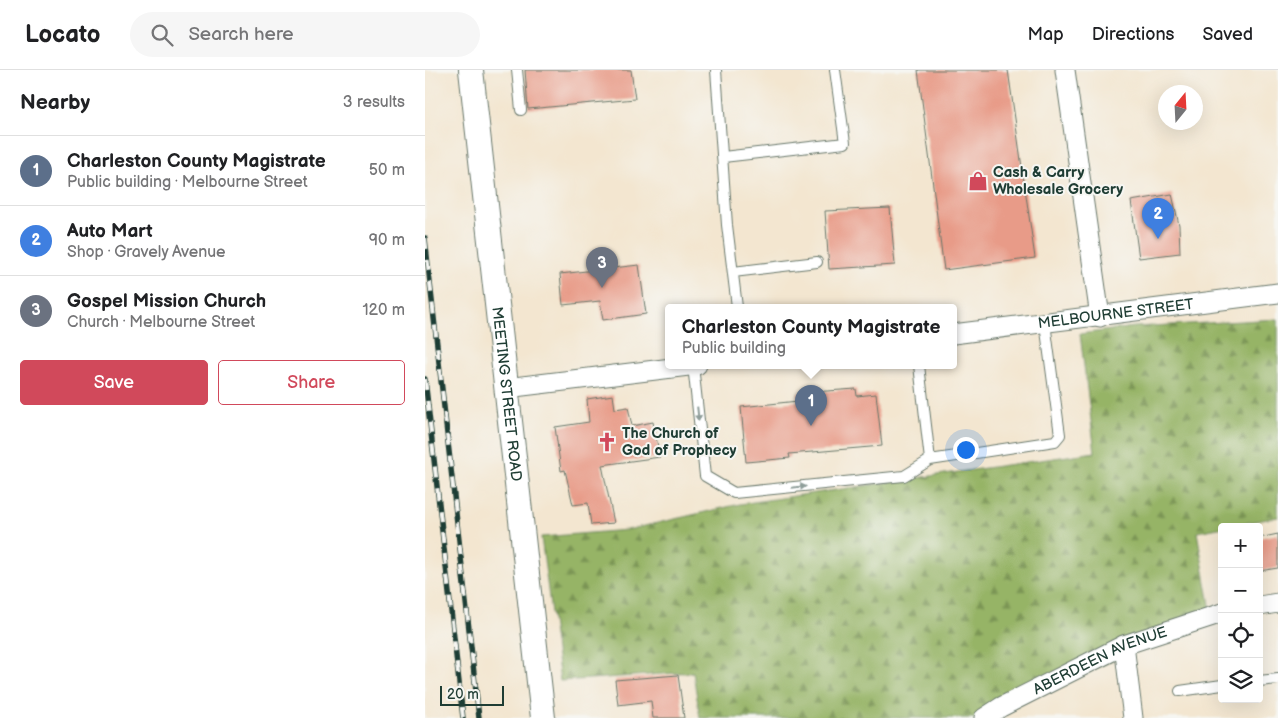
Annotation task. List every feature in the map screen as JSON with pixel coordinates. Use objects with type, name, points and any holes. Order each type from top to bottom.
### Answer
[{"type":"street","name":"MEETING STREET ROAD","points":[[471,70],[543,718]]},
{"type":"street","points":[[1065,70],[1100,317]]},
{"type":"street","name":"MELBOURNE STREET","points":[[957,334],[1100,317],[1278,293]]},
{"type":"street","points":[[506,388],[665,369]]},
{"type":"street","points":[[1263,605],[1278,602]]},
{"type":"street","name":"ABERDEEN AVENUE","points":[[984,718],[1001,707],[1124,645],[1218,614]]},
{"type":"street","points":[[1124,645],[1133,718]]},
{"type":"lane","points":[[517,70],[521,110]]},
{"type":"lane","points":[[716,70],[737,304]]},
{"type":"lane","points":[[723,157],[845,143],[835,70]]},
{"type":"lane","points":[[733,272],[817,262]]},
{"type":"lane","points":[[695,369],[705,476],[734,493],[904,476],[930,460],[1055,441],[1059,435],[1045,323]]},
{"type":"lane","points":[[919,369],[930,460]]},
{"type":"lane","points":[[1263,681],[1278,679]]},
{"type":"lane","points":[[1180,690],[1218,686]]},
{"type":"green space","points":[[1278,319],[1278,517],[1246,523],[1218,523],[1218,528],[1197,532],[1212,616],[984,718],[700,718],[693,672],[560,681],[541,537],[627,530],[740,504],[1095,452],[1080,334],[1135,327]]},
{"type":"building","points":[[525,70],[631,70],[635,99],[528,109]]},
{"type":"building","name":"Cash & Carry Wholesale Grocery","points":[[918,70],[1008,70],[1035,258],[944,270]]},
{"type":"building","points":[[1172,194],[1179,225],[1180,253],[1139,258],[1131,201]]},
{"type":"building","points":[[890,208],[895,265],[829,269],[825,211]]},
{"type":"building","points":[[639,265],[646,314],[603,320],[600,301],[563,305],[560,274]]},
{"type":"building","points":[[856,389],[857,396],[876,394],[882,446],[789,454],[790,458],[746,462],[741,407],[798,401],[798,393]]},
{"type":"building","name":"The Church of God of Prophecy","points":[[613,395],[615,409],[628,407],[632,426],[653,422],[660,457],[602,465],[614,523],[591,525],[588,503],[573,505],[565,470],[561,471],[555,427],[589,422],[587,399]]},
{"type":"building","points":[[1278,534],[1278,568],[1263,570],[1263,537]]},
{"type":"building","points":[[678,675],[684,718],[653,718],[651,701],[618,705],[615,680]]},
{"type":"railway","points":[[425,238],[479,718]]},
{"type":"railway","points":[[425,379],[463,718]]},
{"type":"place","name":"Cash & Carry Wholesale Grocery","points":[[978,181]]},
{"type":"place","name":"Auto Mart","points":[[1158,239]]},
{"type":"place","name":"Gospel Mission Church","points":[[602,288]]},
{"type":"place","name":"Charleston County Magistrate","points":[[811,426]]},
{"type":"place","name":"The Church of God of Prophecy","points":[[607,442]]}]
